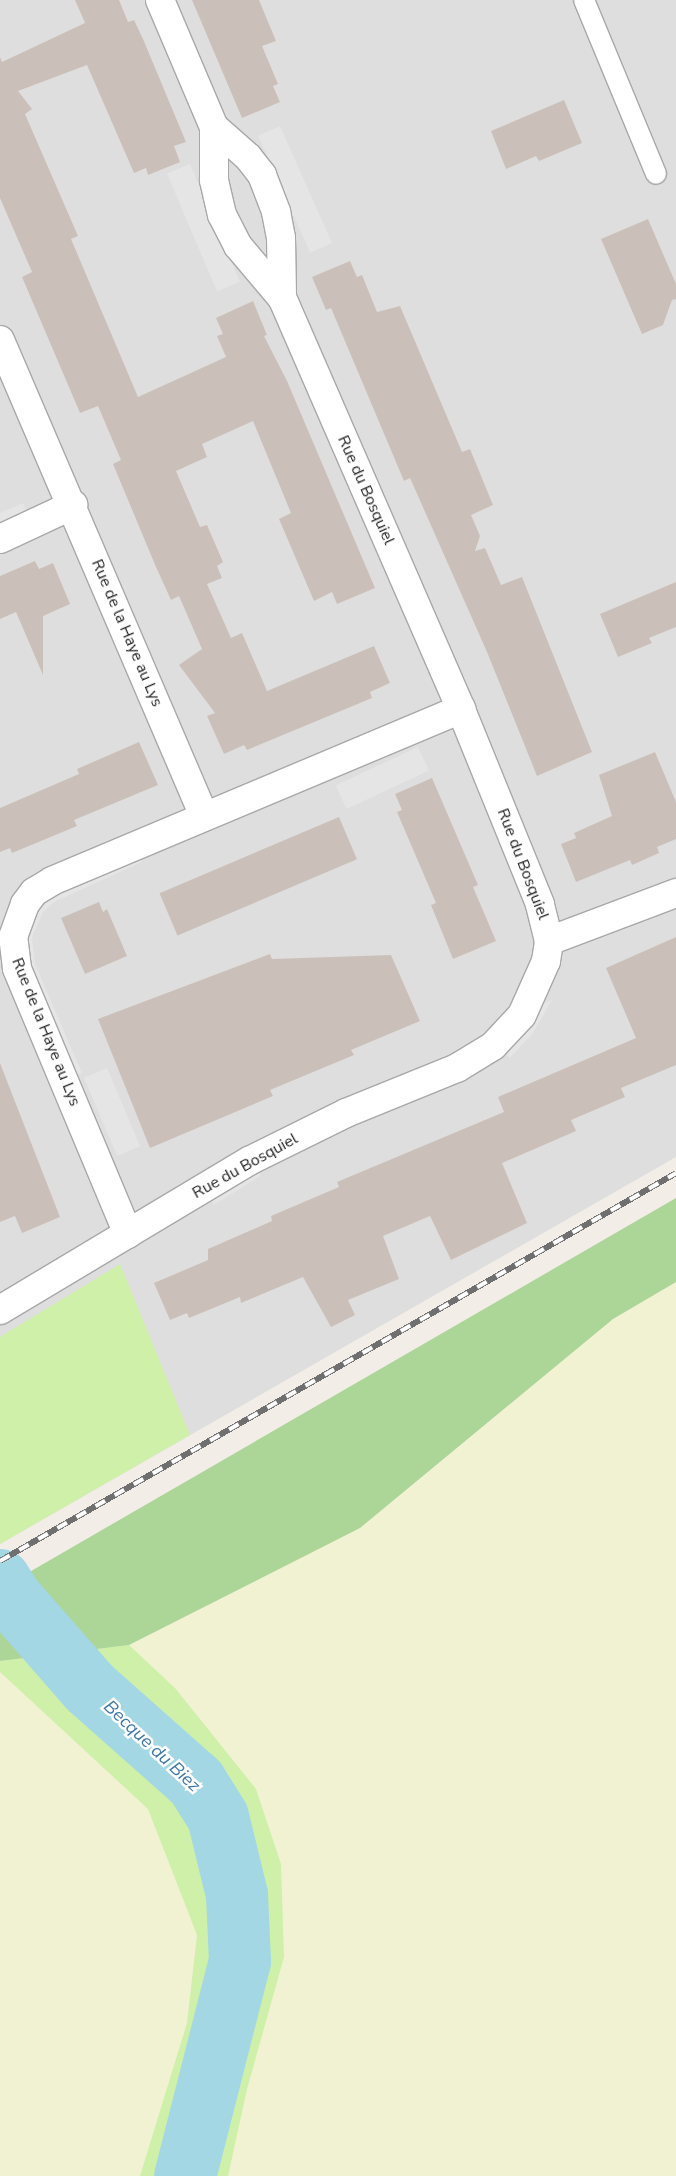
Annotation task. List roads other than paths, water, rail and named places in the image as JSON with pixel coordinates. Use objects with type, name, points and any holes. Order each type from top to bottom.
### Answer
[{"type":"street","name":"Rue du Bosquiel","points":[[0,1310],[279,1145],[456,1068],[493,1046],[522,1015],[533,996],[546,960],[549,941],[540,904],[461,709],[282,298],[238,246],[222,215],[214,180],[214,126],[160,0]]},
{"type":"street","name":"Rue du Bosquiel","points":[[214,126],[248,158],[262,175],[273,203],[281,238],[282,298]]},
{"type":"street","name":"Rue de la Haye au Lys","points":[[0,340],[204,816]]},
{"type":"street","points":[[0,539],[72,505]]},
{"type":"street","name":"Rue de la Haye au Lys","points":[[128,1234],[17,968],[13,937],[25,904],[34,892],[46,885],[204,816],[461,709]]},
{"type":"street","points":[[549,941],[676,893]]},
{"type":"lane","points":[[584,0],[656,174]]},
{"type":"waterway","name":"Becque du Biez","points":[[0,1580],[12,1599],[90,1688],[196,1782],[218,1817],[237,1895],[240,1961],[185,2176]]},
{"type":"railway","points":[[0,1561],[676,1173]]}]
